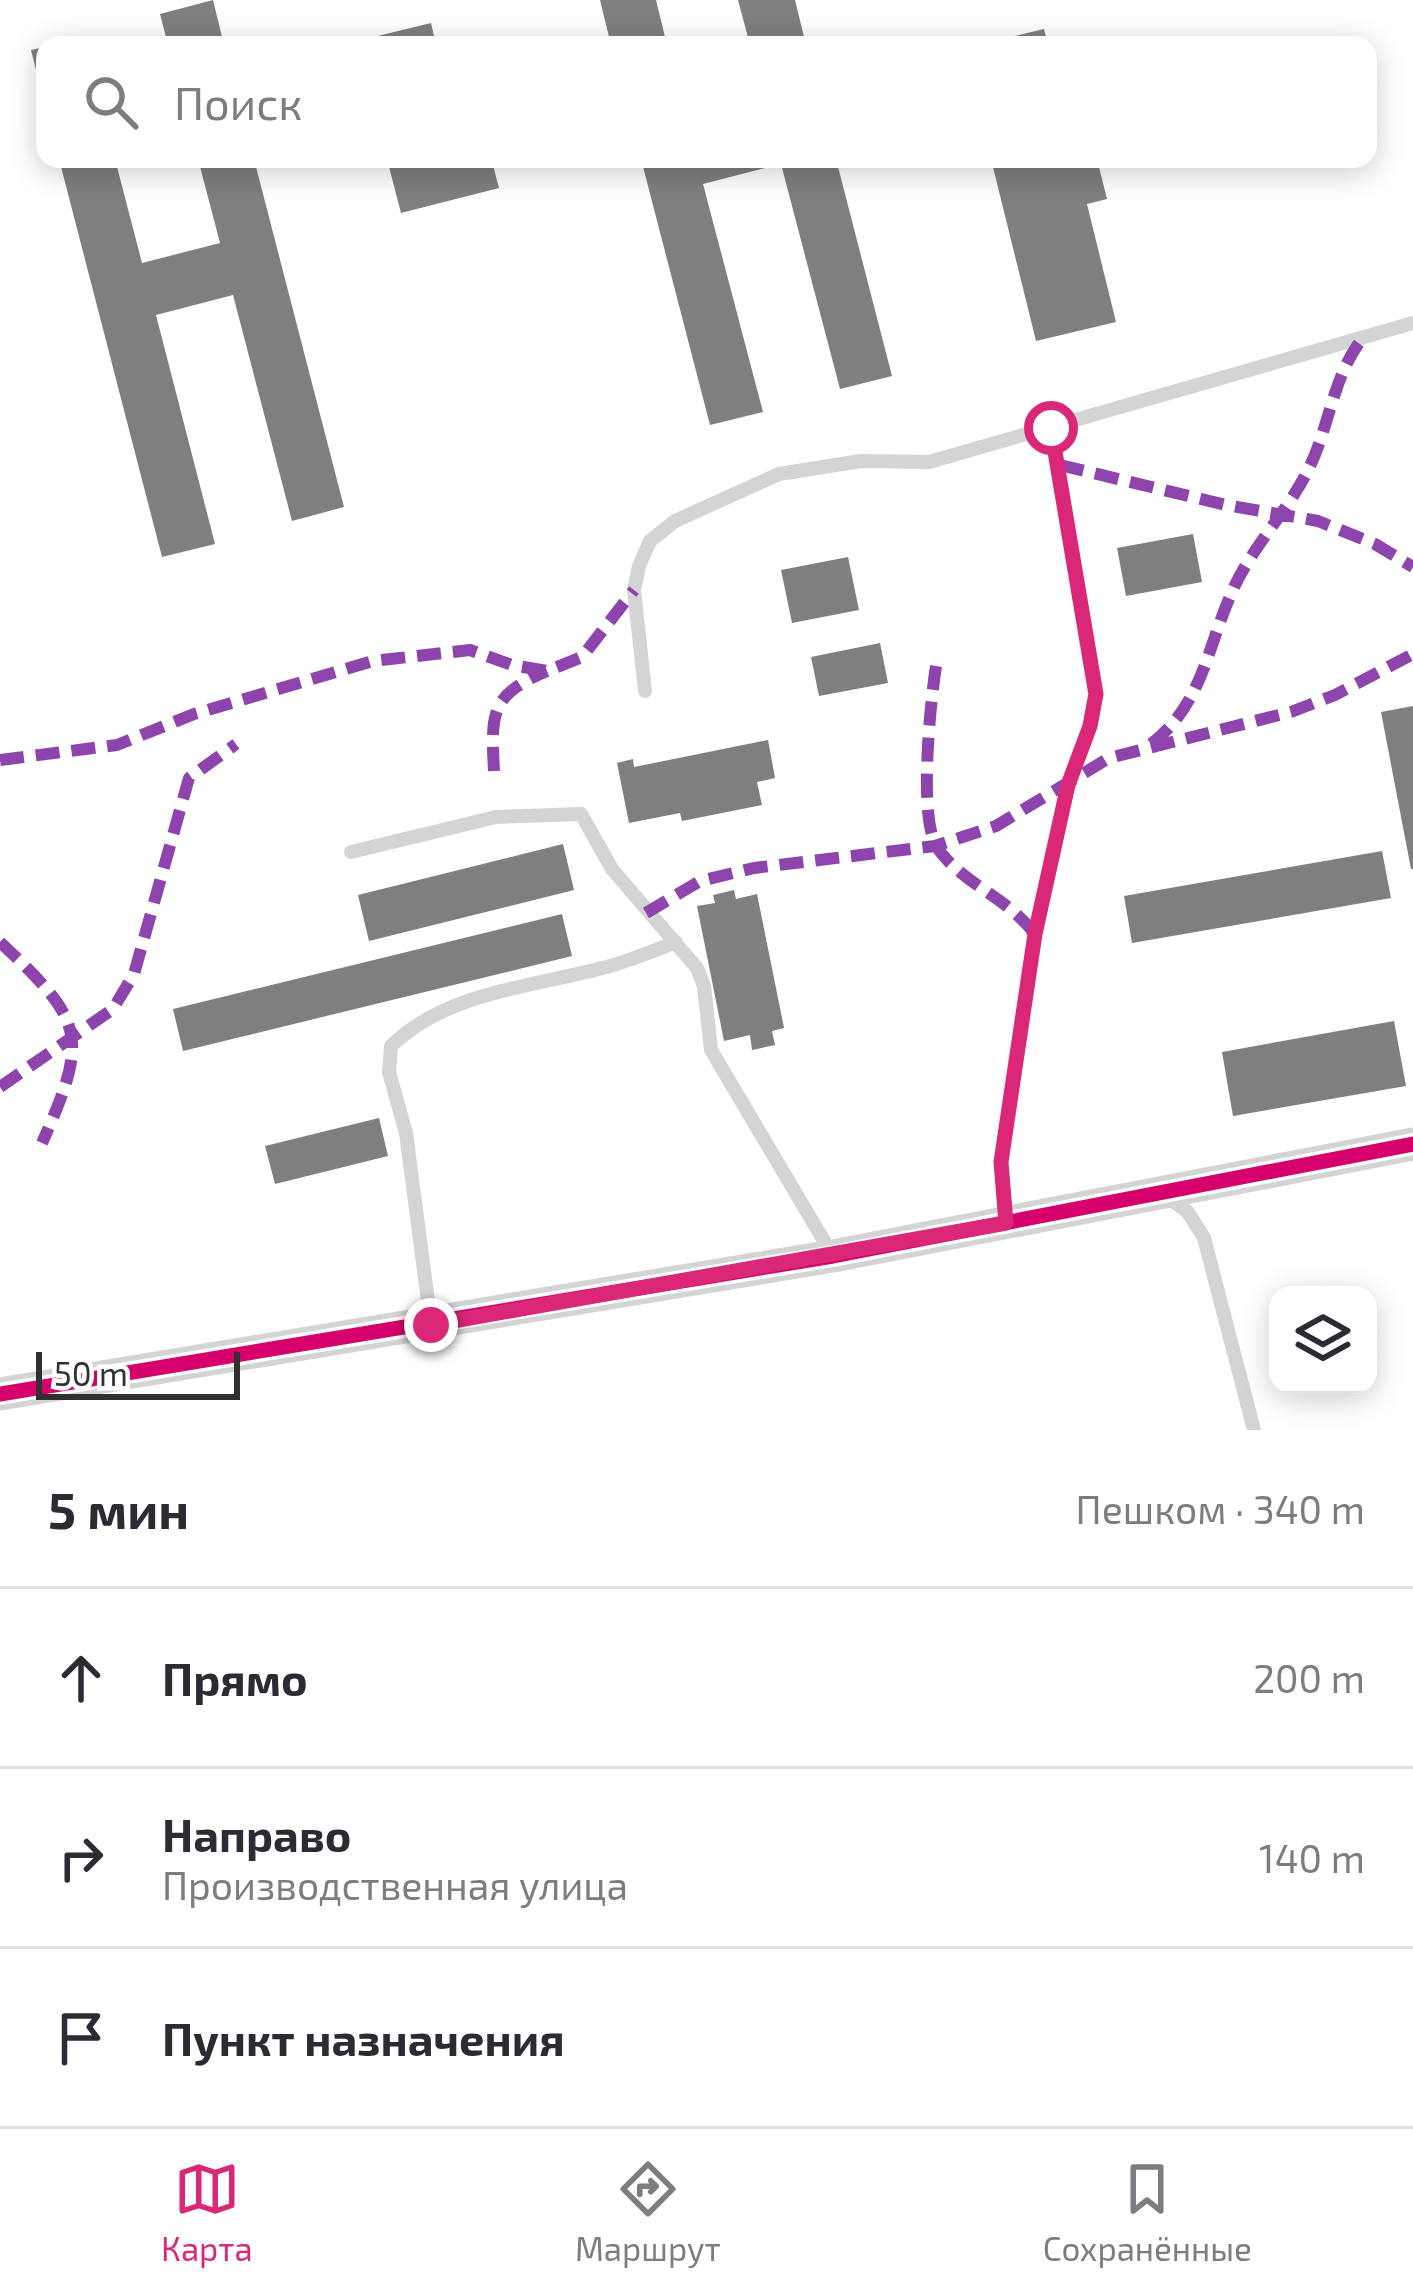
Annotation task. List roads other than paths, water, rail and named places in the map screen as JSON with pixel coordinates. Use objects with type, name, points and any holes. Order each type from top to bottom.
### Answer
[{"type":"street","points":[[0,1394],[833,1256],[1413,1144]]},
{"type":"lane","points":[[646,691],[634,590],[650,541],[675,521],[779,474],[860,461],[929,461],[1413,322]]},
{"type":"lane","points":[[1006,1223],[1001,1162],[1035,934],[1068,785],[1090,726],[1096,694],[1051,428]]},
{"type":"lane","points":[[352,852],[496,817],[581,814],[612,869],[697,968],[704,986],[711,1050],[833,1256]]},
{"type":"lane","points":[[431,1325],[406,1133],[389,1072],[391,1046],[414,1024],[503,989],[607,967],[676,943]]},
{"type":"lane","points":[[1160,1191],[1188,1212],[1204,1238],[1254,1430]]}]
